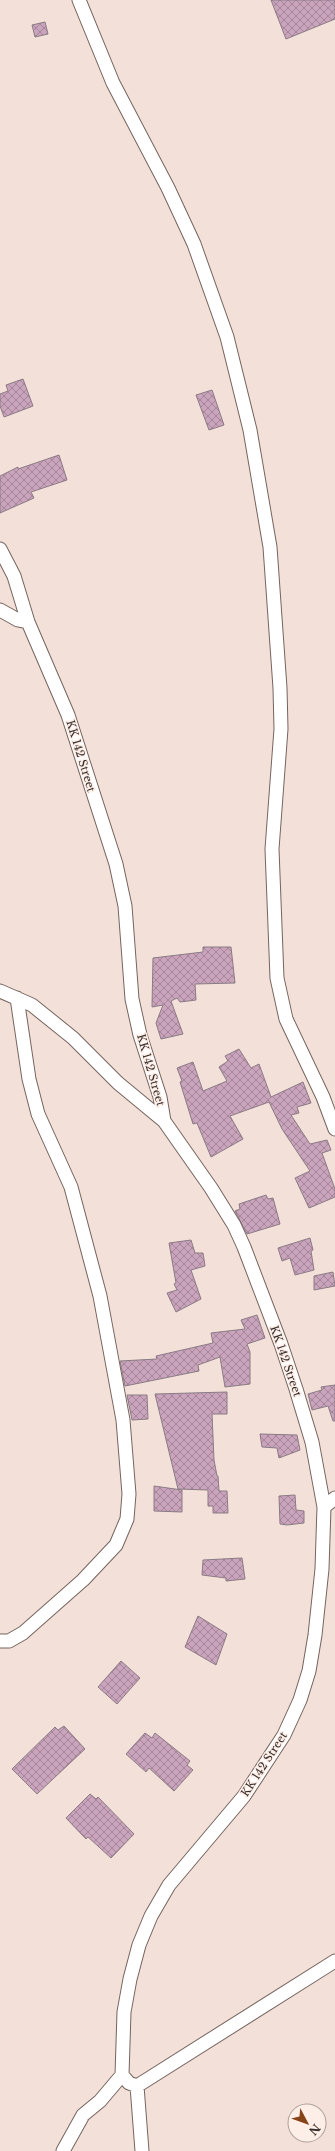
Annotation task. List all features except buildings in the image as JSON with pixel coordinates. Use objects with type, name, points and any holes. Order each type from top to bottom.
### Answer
[{"type":"street","points":[[79,0],[113,83],[168,188],[194,244],[226,337],[250,430],[270,547],[280,688],[281,729],[272,849],[277,978],[286,1019],[324,1097],[335,1129]]},
{"type":"street","name":"KK 142 Street","points":[[0,550],[14,576],[28,622],[68,715],[116,864],[125,906],[132,999],[140,1035],[160,1097],[164,1121],[211,1188],[234,1225],[244,1247],[281,1344],[296,1389],[312,1442],[324,1507],[322,1569],[315,1635],[309,1671],[300,1700],[284,1735],[244,1796],[169,1885],[151,1916],[139,1945],[130,1979],[124,2012],[122,2075]]},
{"type":"street","points":[[0,610],[18,620],[28,622]]},
{"type":"street","points":[[0,991],[32,1005],[73,1038],[118,1083],[164,1121]]},
{"type":"street","points":[[0,1641],[9,1641],[23,1632],[99,1564],[116,1545],[127,1519],[130,1494],[123,1420],[98,1290],[71,1187],[38,1114],[29,1078],[17,998]]},
{"type":"street","points":[[324,1507],[335,1498]]},
{"type":"street","points":[[137,2086],[335,1961]]},
{"type":"street","points":[[63,2151],[83,2115],[100,2101],[122,2075],[129,2083],[137,2086]]},
{"type":"street","points":[[137,2086],[142,2151]]}]
